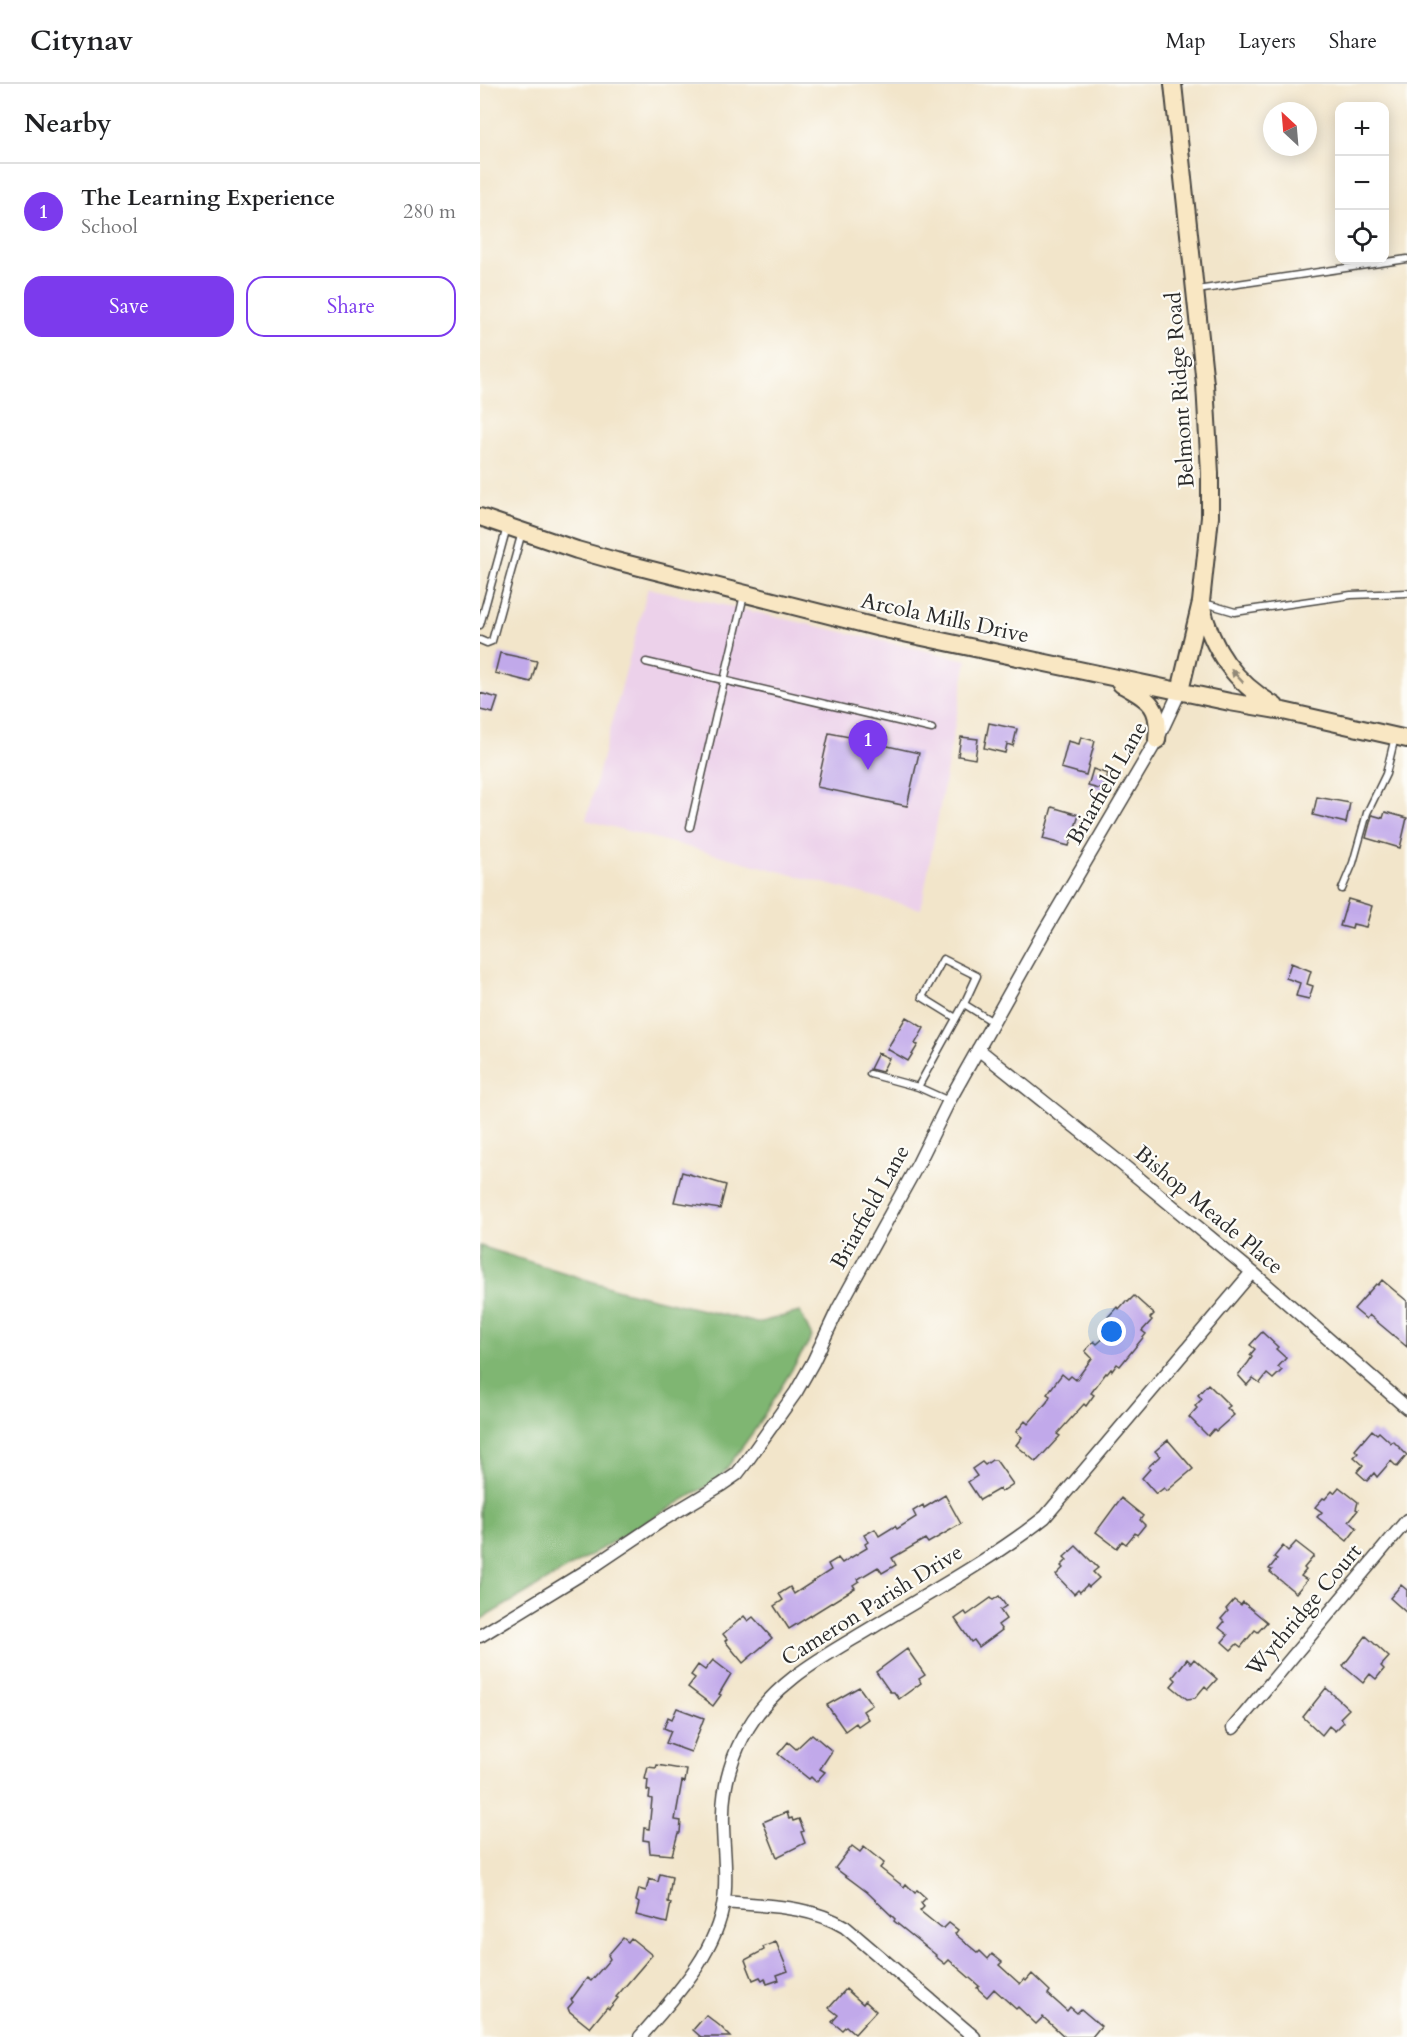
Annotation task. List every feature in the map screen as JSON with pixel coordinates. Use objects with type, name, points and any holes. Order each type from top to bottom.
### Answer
[{"type":"street","name":"Belmont Ridge Road","points":[[1173,84],[1205,384],[1210,473],[1210,517],[1201,602],[1180,691]]},
{"type":"street","name":"Arcola Mills Drive","points":[[480,517],[577,550],[880,628],[1401,737]]},
{"type":"street","points":[[1201,602],[1210,636],[1232,672],[1263,699],[1283,711]]},
{"type":"street","points":[[1108,675],[1143,696],[1153,706],[1158,717],[1157,740]]},
{"type":"street","name":"Briarfield Lane","points":[[480,1636],[737,1474],[796,1392],[813,1362],[838,1309],[918,1164],[949,1101],[1157,740],[1180,691]]},
{"type":"street","name":"Bishop Meade Place","points":[[978,1049],[1252,1272],[1407,1408]]},
{"type":"street","name":"Cameron Parish Drive","points":[[640,2037],[699,1965],[711,1938],[724,1902],[723,1812],[728,1777],[736,1751],[760,1708],[805,1668],[1012,1543],[1045,1517],[1252,1272]]},
{"type":"street","name":"Wythridge Court","points":[[1233,1728],[1407,1520]]},
{"type":"street","points":[[724,1902],[795,1909],[831,1919],[844,1927],[974,2037]]},
{"type":"lane","points":[[1196,290],[1407,259]]},
{"type":"lane","points":[[480,625],[514,529]]},
{"type":"lane","points":[[480,640],[487,643],[492,641],[514,529]]},
{"type":"lane","points":[[1201,602],[1235,612],[1351,595],[1407,593]]},
{"type":"lane","points":[[690,827],[744,594]]},
{"type":"lane","points":[[646,662],[932,729]]},
{"type":"lane","points":[[1342,889],[1353,863],[1367,813],[1401,737]]},
{"type":"lane","points":[[918,1087],[964,1004],[977,976],[943,959],[922,997],[956,1018]]},
{"type":"lane","points":[[964,1004],[993,1022]]},
{"type":"lane","points":[[870,1074],[918,1087],[949,1101]]},
{"type":"shaded area","points":[[648,588],[967,660],[921,909],[586,820]]},
{"type":"green space","points":[[480,1246],[619,1290],[757,1323],[800,1312],[812,1337],[756,1428],[719,1479],[480,1620]]},
{"type":"building","points":[[500,653],[537,661],[531,682],[495,673]]},
{"type":"building","points":[[480,693],[498,698],[493,713],[480,710]]},
{"type":"building","points":[[989,723],[1017,729],[1013,746],[1007,744],[1005,753],[984,748]]},
{"type":"building","points":[[829,733],[864,740],[865,737],[884,741],[883,745],[919,753],[907,806],[817,787]]},
{"type":"building","points":[[961,737],[978,739],[975,759],[958,756]]},
{"type":"building","points":[[1081,737],[1095,741],[1086,775],[1061,768],[1068,741],[1079,744]]},
{"type":"building","points":[[1093,769],[1108,774],[1103,790],[1088,786]]},
{"type":"building","points":[[1317,797],[1350,803],[1346,823],[1313,815]]},
{"type":"building","points":[[1052,807],[1079,815],[1069,846],[1043,839]]},
{"type":"building","points":[[1385,812],[1407,818],[1400,848],[1366,838],[1372,815],[1383,818]]},
{"type":"building","points":[[1348,899],[1372,906],[1366,927],[1353,924],[1352,929],[1340,926]]},
{"type":"building","points":[[1291,963],[1311,971],[1307,984],[1313,986],[1309,999],[1296,996],[1300,983],[1286,978]]},
{"type":"building","points":[[906,1017],[924,1028],[915,1044],[918,1045],[908,1061],[887,1049]]},
{"type":"building","points":[[878,1053],[889,1058],[882,1072],[870,1069]]},
{"type":"building","points":[[682,1172],[726,1185],[720,1209],[674,1202]]},
{"type":"building","points":[[1382,1280],[1407,1301],[1407,1347],[1369,1315],[1366,1319],[1354,1309]]},
{"type":"building","points":[[1134,1296],[1154,1314],[1150,1318],[1152,1320],[1142,1331],[1146,1334],[1120,1366],[1117,1364],[1112,1371],[1111,1369],[1106,1373],[1091,1393],[1094,1395],[1086,1406],[1084,1404],[1057,1434],[1060,1436],[1036,1462],[1016,1445],[1022,1437],[1016,1432],[1025,1421],[1028,1424],[1047,1402],[1050,1396],[1047,1394],[1062,1374],[1068,1379],[1071,1376],[1076,1380],[1092,1358],[1085,1351],[1094,1341],[1097,1344],[1116,1327],[1108,1317],[1117,1307],[1119,1309]]},
{"type":"building","points":[[1262,1332],[1286,1358],[1278,1367],[1282,1370],[1273,1379],[1267,1374],[1260,1383],[1253,1378],[1247,1385],[1238,1375],[1252,1357],[1250,1355],[1255,1349],[1250,1345]]},
{"type":"building","points":[[1208,1384],[1230,1406],[1227,1408],[1234,1415],[1208,1436],[1189,1417],[1202,1399],[1198,1395]]},
{"type":"building","points":[[1372,1430],[1377,1434],[1379,1432],[1391,1443],[1393,1441],[1407,1455],[1397,1467],[1391,1461],[1377,1477],[1374,1473],[1367,1481],[1357,1472],[1363,1465],[1354,1457],[1358,1453],[1355,1450]]},
{"type":"building","points":[[1168,1440],[1193,1469],[1167,1491],[1164,1488],[1156,1494],[1142,1478],[1150,1469],[1148,1467],[1160,1456],[1155,1451]]},
{"type":"building","points":[[996,1460],[1013,1484],[1001,1492],[999,1489],[980,1500],[968,1482],[977,1476],[972,1469],[982,1462],[985,1465]]},
{"type":"building","points":[[1339,1487],[1358,1502],[1356,1509],[1358,1510],[1349,1521],[1357,1528],[1347,1541],[1317,1517],[1322,1512],[1315,1507]]},
{"type":"building","points":[[945,1495],[961,1524],[928,1543],[925,1539],[892,1558],[896,1565],[882,1573],[878,1567],[858,1579],[859,1581],[853,1585],[855,1588],[789,1629],[774,1606],[783,1600],[779,1594],[790,1587],[794,1594],[831,1570],[828,1564],[838,1558],[842,1563],[867,1548],[865,1544],[868,1542],[864,1535],[875,1529],[879,1536],[895,1526],[897,1529],[916,1517],[913,1511],[923,1505],[924,1508]]},
{"type":"building","points":[[1121,1498],[1143,1516],[1140,1520],[1145,1525],[1137,1535],[1135,1533],[1126,1544],[1122,1541],[1117,1548],[1096,1532]]},
{"type":"building","points":[[1296,1542],[1314,1556],[1304,1568],[1306,1570],[1301,1576],[1307,1580],[1296,1593],[1269,1569],[1277,1559],[1274,1557],[1283,1546],[1288,1551]]},
{"type":"building","points":[[1076,1546],[1098,1568],[1093,1572],[1099,1578],[1089,1587],[1087,1585],[1074,1594],[1056,1575],[1067,1560],[1064,1557]]},
{"type":"building","points":[[1401,1585],[1407,1590],[1407,1613],[1390,1598]]},
{"type":"building","points":[[999,1596],[1006,1606],[1000,1610],[1006,1619],[998,1625],[1002,1630],[979,1647],[974,1640],[971,1642],[955,1619],[965,1612],[967,1615],[991,1598],[993,1600]]},
{"type":"building","points":[[1234,1600],[1241,1605],[1243,1602],[1267,1622],[1258,1632],[1255,1630],[1241,1647],[1237,1644],[1231,1650],[1222,1642],[1228,1635],[1219,1628],[1224,1622],[1221,1619],[1228,1611],[1226,1609]]},
{"type":"building","points":[[744,1616],[748,1621],[753,1617],[772,1638],[743,1663],[725,1641],[727,1639],[723,1634]]},
{"type":"building","points":[[1366,1636],[1389,1657],[1381,1666],[1384,1669],[1376,1679],[1370,1674],[1363,1683],[1343,1666]]},
{"type":"building","points":[[907,1649],[925,1675],[919,1679],[921,1683],[899,1699],[894,1692],[890,1692],[876,1672]]},
{"type":"building","points":[[1187,1659],[1191,1663],[1194,1659],[1217,1679],[1208,1689],[1205,1686],[1195,1698],[1187,1699],[1171,1686],[1176,1680],[1173,1677]]},
{"type":"building","points":[[713,1660],[731,1674],[713,1706],[688,1687],[695,1678],[691,1675],[698,1665],[705,1670]]},
{"type":"building","points":[[859,1687],[872,1705],[863,1711],[868,1719],[858,1726],[856,1723],[845,1731],[827,1705]]},
{"type":"building","points":[[1326,1688],[1349,1709],[1340,1718],[1344,1722],[1335,1731],[1329,1726],[1322,1735],[1303,1717]]},
{"type":"building","points":[[677,1708],[704,1718],[691,1752],[666,1743],[671,1731],[664,1728],[668,1717],[672,1719]]},
{"type":"building","points":[[812,1734],[832,1751],[820,1769],[825,1772],[816,1782],[778,1754],[788,1742],[796,1749]]},
{"type":"building","points":[[657,1765],[687,1770],[685,1782],[682,1781],[675,1820],[681,1821],[680,1833],[678,1833],[672,1855],[650,1853],[649,1841],[643,1840],[644,1828],[649,1829],[652,1799],[649,1798],[650,1791],[647,1790],[648,1780],[645,1779],[648,1767],[656,1768]]},
{"type":"building","points":[[787,1812],[789,1819],[792,1818],[793,1821],[799,1819],[804,1831],[801,1832],[805,1843],[777,1857],[763,1822]]},
{"type":"building","points":[[852,1846],[860,1852],[864,1847],[884,1863],[880,1868],[904,1887],[906,1884],[915,1893],[917,1890],[926,1898],[921,1903],[924,1907],[920,1911],[941,1928],[949,1923],[958,1930],[955,1934],[978,1953],[980,1951],[988,1959],[992,1954],[1002,1962],[999,1965],[1020,1984],[1032,1974],[1050,1991],[1048,1994],[1067,2011],[1070,2007],[1077,2013],[1081,2009],[1101,2026],[1092,2037],[1065,2037],[1043,2017],[1036,2024],[994,1989],[987,1997],[977,1988],[979,1986],[949,1960],[945,1964],[935,1956],[894,1921],[895,1919],[867,1892],[835,1868]]},
{"type":"building","points":[[660,1874],[672,1877],[668,1902],[671,1903],[667,1923],[636,1915],[639,1889],[646,1891],[649,1879],[658,1882]]},
{"type":"building","points":[[623,1938],[628,1942],[631,1938],[652,1955],[616,1997],[618,1998],[609,2009],[607,2007],[590,2028],[568,2008],[587,1978],[591,1981],[610,1959],[608,1955]]},
{"type":"building","points":[[776,1942],[788,1971],[777,1975],[779,1980],[767,1984],[765,1978],[762,1980],[760,1977],[753,1980],[745,1960],[764,1950],[763,1947]]},
{"type":"building","points":[[846,1989],[863,2004],[865,2001],[876,2011],[855,2034],[846,2026],[842,2030],[832,2022],[838,2015],[829,2008]]},
{"type":"building","points":[[706,2015],[731,2037],[701,2037],[693,2030]]},
{"type":"place","name":"The Learning Experience","points":[[868,770]]}]
